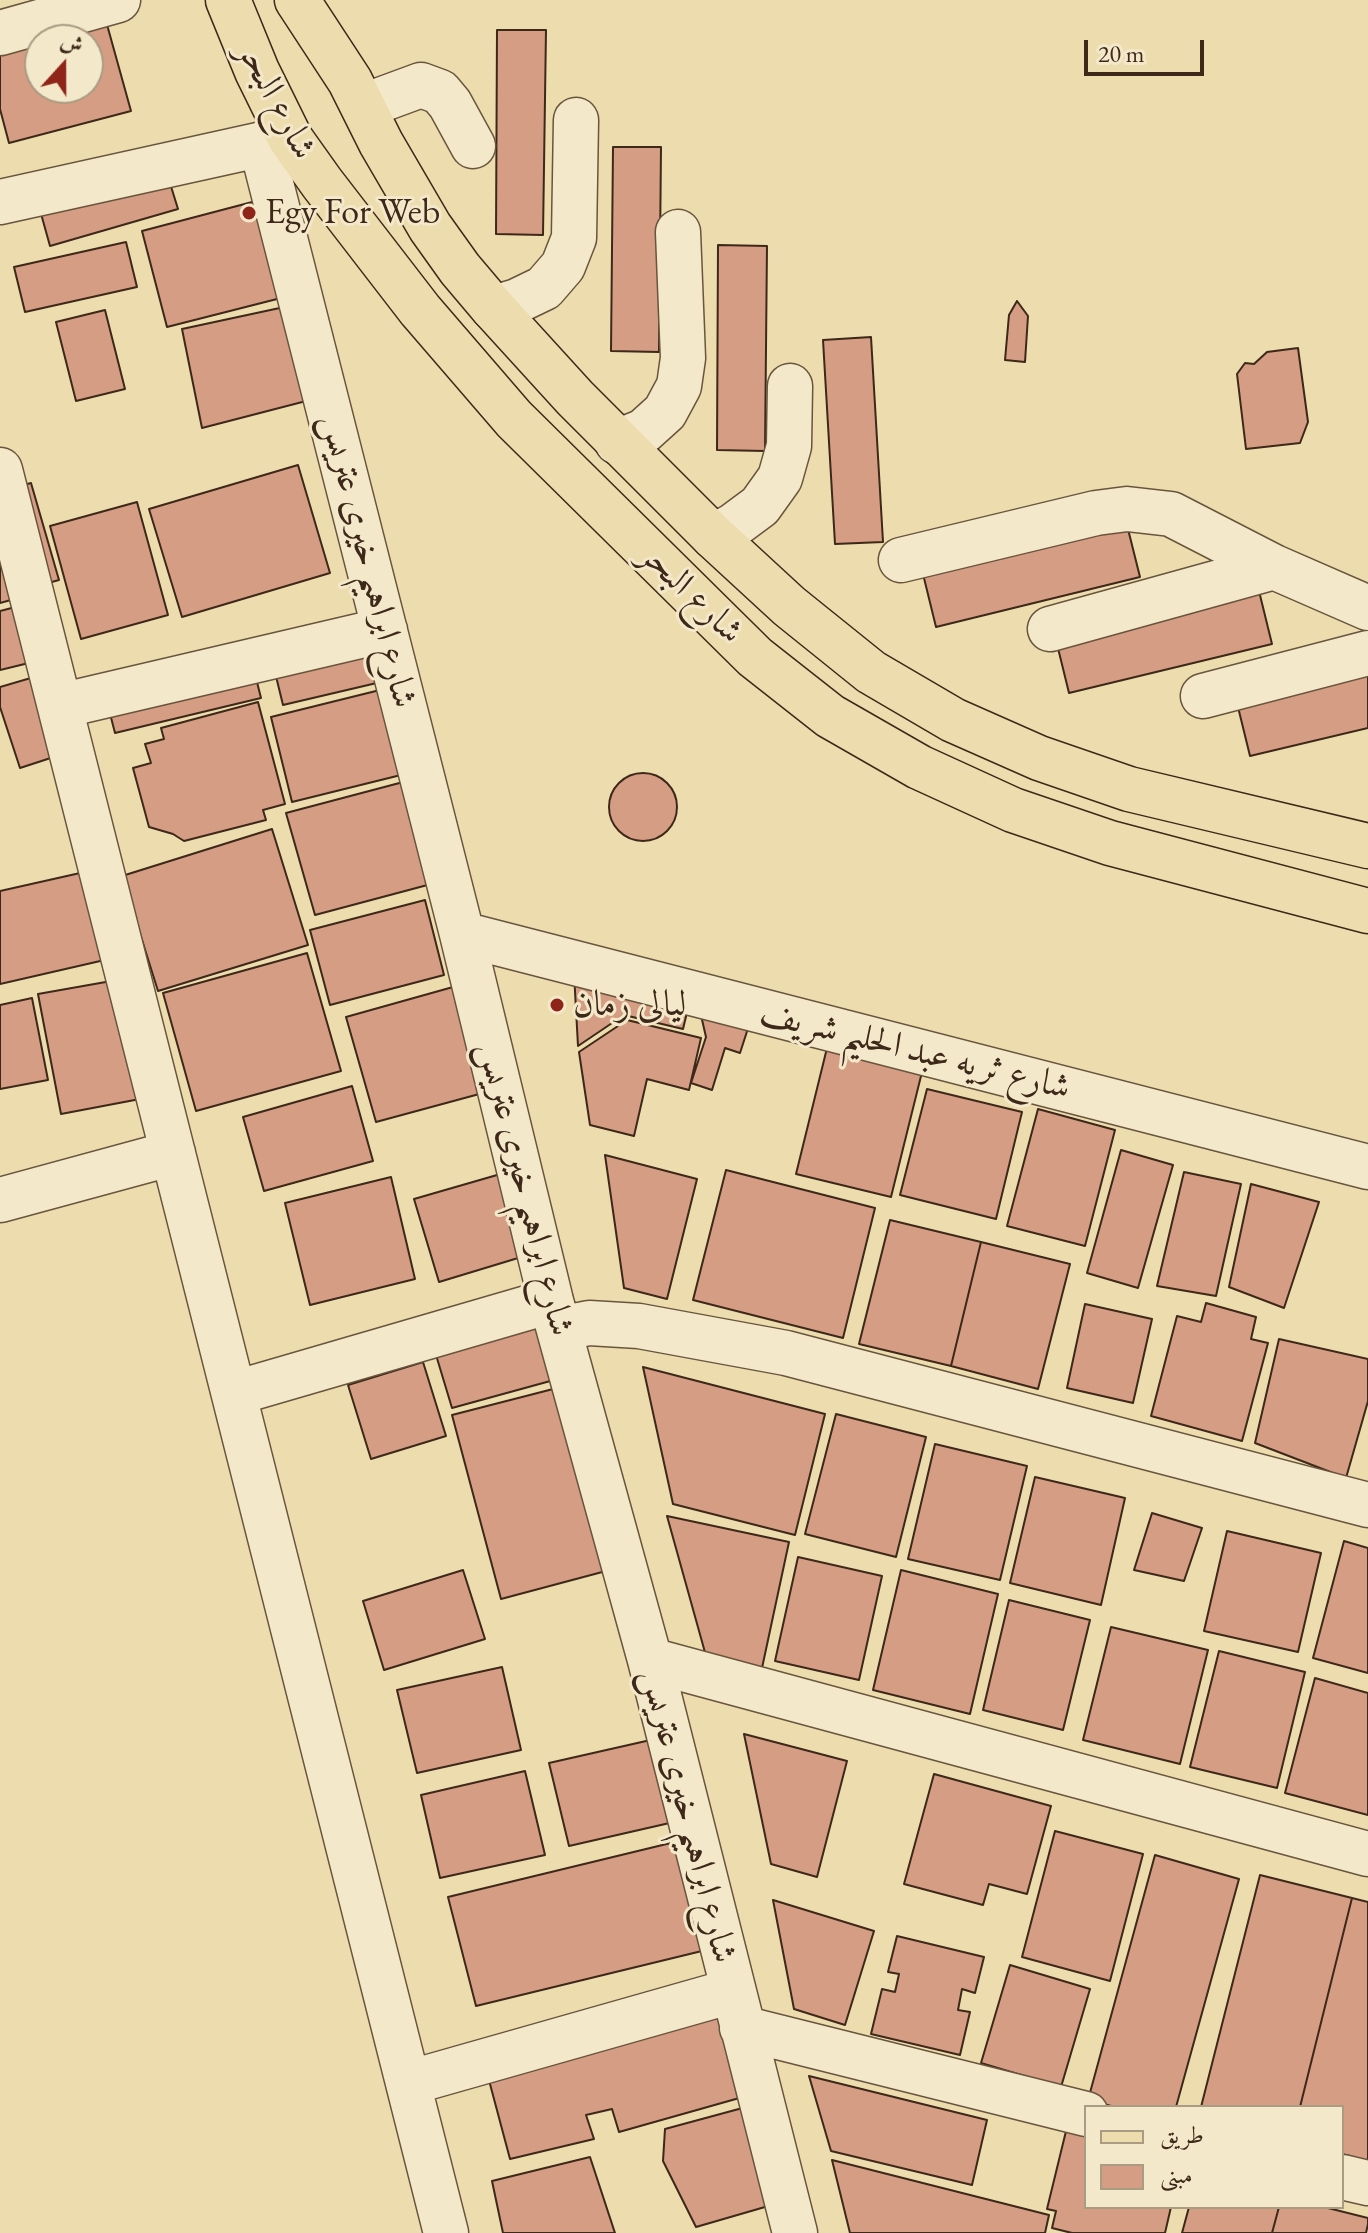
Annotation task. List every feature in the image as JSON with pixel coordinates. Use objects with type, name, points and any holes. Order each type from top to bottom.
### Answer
[{"type":"main road","name":"شارع البحر","points":[[228,0],[257,71],[276,141],[322,183],[420,310],[514,419],[755,657],[830,716],[919,767],[1013,810],[1124,847],[1368,911]]},
{"type":"main road","name":"شارع البحر","points":[[307,16],[430,227],[493,308],[617,442],[713,536],[789,606],[871,672],[953,720],[1039,758],[1129,789],[1368,846]]},
{"type":"main road","points":[[257,71],[281,41],[298,34],[307,16]]},
{"type":"main road","points":[[322,183],[342,184],[360,176],[374,162],[372,125]]},
{"type":"street","points":[[0,33],[118,0]]},
{"type":"street","points":[[372,125],[421,85],[440,92],[473,146]]},
{"type":"street","points":[[493,308],[544,288],[563,266],[574,238],[576,120]]},
{"type":"street","points":[[0,202],[276,141]]},
{"type":"street","name":"شارع ابراهيم خيرى عتريس","points":[[276,141],[385,630],[555,1315],[650,1660],[795,2233]]},
{"type":"street","points":[[617,442],[644,431],[665,412],[679,386],[683,358],[678,232]]},
{"type":"street","points":[[713,536],[760,506],[780,478],[789,446],[790,386]]},
{"type":"street","points":[[0,470],[446,2233]]},
{"type":"street","points":[[901,560],[1096,513],[1127,509],[1171,514],[1274,567],[1368,608]]},
{"type":"street","points":[[1050,629],[1274,567]]},
{"type":"street","points":[[60,706],[385,630]]},
{"type":"street","points":[[1203,696],[1368,653]]},
{"type":"street","name":"شارع ثريه عبد الحليم شريف","points":[[462,934],[1368,1167]]},
{"type":"street","points":[[0,1200],[173,1153]]},
{"type":"street","points":[[235,1393],[555,1315],[589,1323],[639,1326],[786,1353],[1368,1505]]},
{"type":"street","points":[[650,1660],[1368,1854]]},
{"type":"street","points":[[408,2083],[737,2010],[1084,2113]]},
{"type":"street","points":[[1344,2177],[1368,2183]]},
{"type":"building","points":[[106,21],[131,111],[9,143],[0,109],[0,50],[24,43],[24,104],[104,104],[104,24],[95,24]]},
{"type":"building","points":[[497,30],[546,30],[543,235],[496,234]]},
{"type":"building","points":[[613,147],[661,147],[659,352],[611,351]]},
{"type":"building","points":[[165,167],[178,209],[50,246],[38,203]]},
{"type":"building","points":[[256,201],[281,298],[167,327],[142,231]]},
{"type":"building","points":[[126,242],[137,287],[25,312],[14,267]]},
{"type":"building","points":[[718,245],[767,246],[765,451],[717,450]]},
{"type":"building","points":[[1017,301],[1028,316],[1025,362],[1005,360],[1009,315]]},
{"type":"building","points":[[289,306],[310,400],[202,428],[182,329]]},
{"type":"building","points":[[105,310],[125,389],[76,401],[56,322]]},
{"type":"building","points":[[871,337],[883,542],[835,544],[823,340]]},
{"type":"building","points":[[1298,348],[1308,422],[1300,443],[1246,449],[1237,374],[1245,363],[1254,364],[1267,352]]},
{"type":"building","points":[[298,465],[330,573],[182,617],[149,509]]},
{"type":"building","points":[[31,483],[59,580],[16,592],[18,598],[0,603],[0,491]]},
{"type":"building","points":[[137,502],[168,615],[81,639],[50,526]]},
{"type":"building","points":[[1127,525],[1140,577],[936,627],[923,574]]},
{"type":"building","points":[[1259,591],[1272,644],[1069,693],[1056,640]]},
{"type":"building","points":[[23,605],[37,661],[0,670],[0,611]]},
{"type":"building","points":[[371,641],[381,682],[283,705],[273,664]]},
{"type":"building","points":[[253,666],[261,698],[115,733],[107,702]]},
{"type":"building","points":[[1368,672],[1368,728],[1250,756],[1237,703]]},
{"type":"building","points":[[41,675],[66,753],[20,768],[0,707],[0,687]]},
{"type":"building","points":[[384,689],[405,774],[292,802],[271,717]]},
{"type":"building","points":[[258,702],[285,804],[263,810],[266,820],[184,841],[173,834],[149,827],[133,768],[151,763],[145,744],[164,739],[161,728]]},
{"type":"building","points":[[650,773],[671,788],[677,807],[675,820],[667,831],[650,841],[636,841],[619,831],[611,820],[609,800],[619,783],[630,775]]},
{"type":"building","points":[[407,781],[435,883],[315,915],[286,813]]},
{"type":"building","points":[[272,829],[308,945],[158,991],[122,876]]},
{"type":"building","points":[[89,871],[109,959],[0,984],[0,891]]},
{"type":"building","points":[[425,900],[444,975],[330,1005],[310,930]]},
{"type":"building","points":[[307,953],[341,1071],[196,1111],[163,993]]},
{"type":"building","points":[[574,973],[690,1000],[683,1029],[624,1015],[578,1046]]},
{"type":"building","points":[[117,980],[140,1099],[61,1114],[38,994]]},
{"type":"building","points":[[453,987],[483,1093],[376,1122],[346,1017]]},
{"type":"building","points":[[32,998],[48,1080],[0,1089],[0,1005]]},
{"type":"building","points":[[697,998],[752,1016],[740,1053],[725,1048],[712,1090],[691,1083],[706,1037]]},
{"type":"building","points":[[627,1020],[701,1038],[689,1090],[647,1079],[634,1136],[590,1125],[579,1052]]},
{"type":"building","points":[[827,1048],[922,1072],[891,1197],[796,1174]]},
{"type":"building","points":[[352,1086],[373,1161],[264,1191],[243,1117]]},
{"type":"building","points":[[927,1089],[1022,1112],[996,1219],[900,1195]]},
{"type":"building","points":[[1038,1109],[1115,1130],[1085,1246],[1007,1226]]},
{"type":"building","points":[[1121,1150],[1173,1165],[1138,1288],[1087,1273]]},
{"type":"building","points":[[605,1155],[697,1179],[667,1299],[624,1288]]},
{"type":"building","points":[[726,1170],[875,1208],[843,1338],[693,1300]]},
{"type":"building","points":[[1184,1172],[1241,1184],[1216,1296],[1157,1286]]},
{"type":"building","points":[[504,1173],[528,1255],[439,1282],[414,1199]]},
{"type":"building","points":[[391,1177],[415,1279],[310,1305],[285,1203]]},
{"type":"building","points":[[1251,1184],[1319,1202],[1284,1308],[1229,1287]]},
{"type":"building","points":[[890,1220],[981,1242],[951,1366],[859,1344]]},
{"type":"building","points":[[981,1242],[1070,1264],[1038,1389],[951,1366]]},
{"type":"building","points":[[1206,1303],[1256,1317],[1251,1339],[1268,1343],[1242,1441],[1151,1416],[1177,1316],[1201,1322]]},
{"type":"building","points":[[1085,1304],[1152,1319],[1133,1403],[1067,1388]]},
{"type":"building","points":[[536,1316],[554,1380],[452,1408],[433,1345]]},
{"type":"building","points":[[1279,1339],[1368,1359],[1368,1401],[1346,1478],[1255,1443]]},
{"type":"building","points":[[423,1362],[446,1436],[371,1459],[348,1385]]},
{"type":"building","points":[[643,1367],[825,1414],[795,1535],[673,1504]]},
{"type":"building","points":[[557,1388],[606,1571],[501,1599],[452,1415]]},
{"type":"building","points":[[836,1414],[926,1437],[896,1557],[805,1534]]},
{"type":"building","points":[[935,1444],[1027,1466],[1000,1580],[908,1559]]},
{"type":"building","points":[[1035,1477],[1125,1498],[1101,1605],[1010,1583]]},
{"type":"building","points":[[1152,1513],[1202,1528],[1184,1581],[1134,1570]]},
{"type":"building","points":[[667,1516],[789,1542],[762,1668],[706,1656]]},
{"type":"building","points":[[1227,1531],[1321,1553],[1298,1652],[1204,1631]]},
{"type":"building","points":[[1344,1541],[1368,1548],[1368,1673],[1313,1658]]},
{"type":"building","points":[[798,1557],[882,1576],[859,1680],[775,1661]]},
{"type":"building","points":[[463,1570],[485,1639],[384,1670],[363,1601]]},
{"type":"building","points":[[901,1570],[998,1594],[970,1714],[873,1690]]},
{"type":"building","points":[[1009,1600],[1090,1620],[1063,1730],[983,1710]]},
{"type":"building","points":[[1111,1627],[1208,1650],[1180,1764],[1083,1740]]},
{"type":"building","points":[[1219,1651],[1305,1672],[1277,1788],[1190,1767]]},
{"type":"building","points":[[502,1667],[521,1750],[417,1773],[397,1690]]},
{"type":"building","points":[[1315,1678],[1368,1693],[1368,1815],[1285,1793]]},
{"type":"building","points":[[744,1734],[847,1761],[817,1877],[771,1864]]},
{"type":"building","points":[[655,1739],[674,1822],[569,1846],[549,1763]]},
{"type":"building","points":[[525,1771],[545,1855],[440,1878],[421,1795]]},
{"type":"building","points":[[934,1774],[1051,1806],[1027,1894],[989,1884],[983,1905],[904,1884]]},
{"type":"building","points":[[1055,1831],[1143,1854],[1110,1981],[1022,1957]]},
{"type":"building","points":[[679,1841],[706,1950],[476,2006],[448,1897]]},
{"type":"building","points":[[1155,1855],[1239,1879],[1177,2105],[1107,2105],[1088,2100]]},
{"type":"building","points":[[1260,1875],[1352,1898],[1300,2105],[1202,2105]]},
{"type":"building","points":[[1352,1898],[1368,1902],[1368,2161],[1344,2155],[1344,2105],[1300,2105]]},
{"type":"building","points":[[773,1900],[874,1931],[845,2025],[794,2009]]},
{"type":"building","points":[[897,1936],[984,1957],[975,1993],[962,1989],[958,2010],[970,2012],[960,2055],[871,2034],[882,1989],[895,1992],[899,1974],[888,1972]]},
{"type":"building","points":[[1010,1965],[1090,1989],[1061,2087],[981,2063]]},
{"type":"building","points":[[725,2004],[750,2095],[619,2132],[612,2109],[586,2115],[594,2139],[510,2159],[486,2069]]},
{"type":"building","points":[[809,2076],[987,2120],[972,2185],[831,2151]]},
{"type":"building","points":[[772,2100],[796,2198],[696,2227],[663,2161],[665,2129]]},
{"type":"building","points":[[1067,2127],[1084,2131],[1084,2209],[1171,2209],[1165,2233],[1072,2233],[1052,2228],[1056,2211],[1047,2209]]},
{"type":"building","points":[[590,2157],[615,2233],[503,2233],[492,2181]]},
{"type":"building","points":[[832,2160],[1049,2215],[1045,2233],[850,2233]]},
{"type":"building","points":[[1188,2209],[1278,2209],[1272,2233],[1182,2233]]},
{"type":"building","points":[[1278,2209],[1332,2209],[1368,2218],[1366,2233],[1272,2233]]},
{"type":"place","name":"Egy For Web","points":[[249,213]]},
{"type":"place","name":"ليالى زمان","points":[[557,1005]]}]
